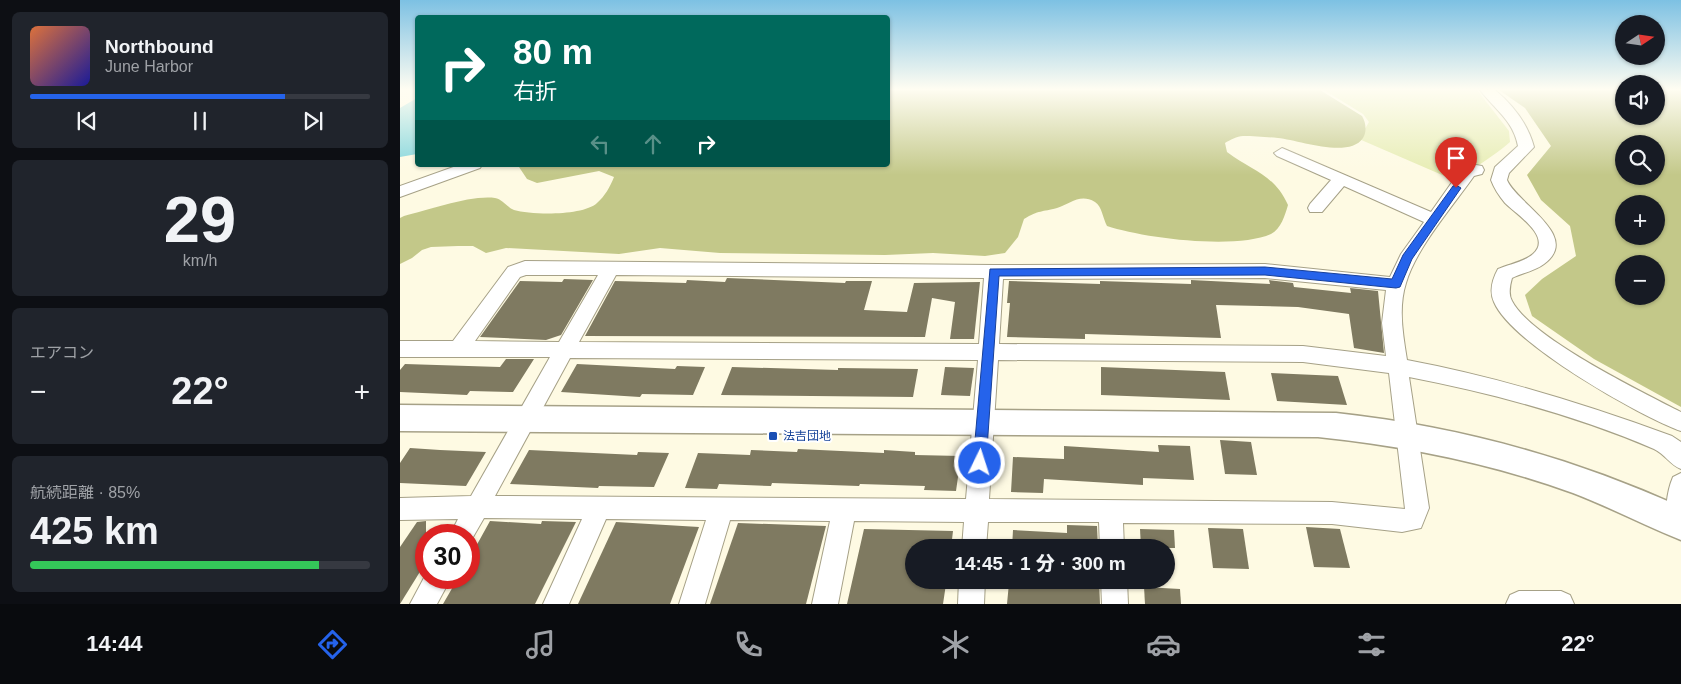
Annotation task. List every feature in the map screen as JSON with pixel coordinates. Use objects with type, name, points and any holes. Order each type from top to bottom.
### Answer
[{"type":"street","points":[[1513,118],[1523,133],[1526,147],[1501,171],[1499,180],[1512,200],[1542,228],[1546,237],[1546,249],[1542,257],[1504,274],[1500,293],[1504,305],[1527,330],[1563,356],[1681,422]]},
{"type":"street","points":[[1282,153],[1433,219]]},
{"type":"street","points":[[400,192],[469,167]]},
{"type":"street","points":[[400,509],[478,507],[722,508],[1332,513],[1402,521],[1413,520],[1417,508],[1392,323],[1396,284],[1407,258],[1433,219],[1468,172],[1476,170]]},
{"type":"street","points":[[1316,208],[1342,178]]},
{"type":"street","points":[[458,349],[514,272],[525,268],[994,272],[1265,271],[1396,284]]},
{"type":"street","points":[[468,524],[525,419],[611,268]]},
{"type":"street","points":[[975,539],[994,272]]},
{"type":"street","points":[[400,349],[1303,354],[1398,366],[1509,392],[1586,414],[1664,443],[1674,449],[1681,459]]},
{"type":"street","points":[[400,418],[982,424],[1318,424],[1465,446],[1526,464],[1597,489],[1679,523],[1681,484]]},
{"type":"street","points":[[556,604],[598,508]]},
{"type":"street","points":[[692,604],[722,508]]},
{"type":"street","points":[[825,604],[844,509]]},
{"type":"street","points":[[1110,512],[1112,539]]},
{"type":"street","points":[[423,604],[432,589]]},
{"type":"street","points":[[971,604],[972,589]]},
{"type":"street","points":[[1114,589],[1115,604]]},
{"type":"street","points":[[1519,604],[1561,604]]},
{"type":"green space","points":[[890,118],[1363,118],[1365,124],[1363,138],[1356,144],[1347,147],[1323,147],[1278,138],[1251,136],[1238,137],[1225,143],[1227,152],[1262,174],[1276,186],[1288,205],[1277,229],[1271,234],[1255,239],[1213,242],[1143,235],[1107,226],[1101,210],[1095,202],[1080,199],[1024,219],[1018,237],[1005,253],[985,256],[933,253],[885,255],[720,253],[660,248],[619,254],[506,248],[486,253],[473,246],[458,246],[431,247],[422,250],[400,264],[400,218],[404,216],[462,201],[485,198],[498,199],[511,209],[522,212],[557,213],[581,210],[590,207],[600,200],[614,177],[599,171],[537,183],[527,179],[519,167],[890,167]]},
{"type":"green space","points":[[1366,118],[1499,118],[1509,131],[1510,142],[1456,181],[1359,139],[1369,122]]},
{"type":"green space","points":[[1532,118],[1615,118],[1615,125],[1665,125],[1665,118],[1681,118],[1681,407],[1594,359],[1532,316],[1525,295],[1542,279],[1576,256],[1570,226],[1541,200],[1527,175],[1551,146]]},
{"type":"water","points":[[400,118],[415,118],[415,154],[400,157]]},
{"type":"building","points":[[727,278],[845,283],[846,281],[872,281],[864,310],[907,312],[914,283],[980,282],[974,339],[950,339],[955,302],[932,298],[925,337],[585,336],[615,281],[686,283],[687,280],[725,282]]},
{"type":"building","points":[[564,279],[593,280],[561,335],[546,340],[480,337],[520,281],[562,282]]},
{"type":"building","points":[[1191,280],[1270,284],[1269,280],[1293,283],[1294,287],[1351,293],[1350,288],[1378,291],[1384,353],[1354,348],[1349,314],[1298,307],[1216,305],[1221,338],[1085,334],[1085,339],[1007,337],[1010,303],[1007,303],[1009,281],[1191,284]]},
{"type":"building","points":[[506,359],[534,359],[513,392],[470,391],[467,395],[400,392],[400,370],[405,364],[500,367]]},
{"type":"building","points":[[577,364],[675,369],[677,366],[705,367],[693,395],[642,394],[640,397],[561,392]]},
{"type":"building","points":[[732,367],[838,370],[838,368],[918,369],[913,397],[721,395]]},
{"type":"building","points":[[945,367],[974,368],[970,396],[941,395]]},
{"type":"building","points":[[1101,367],[1225,372],[1230,400],[1101,395]]},
{"type":"building","points":[[1271,373],[1338,376],[1347,405],[1277,401]]},
{"type":"building","points":[[1220,440],[1251,442],[1257,475],[1225,474]]},
{"type":"building","points":[[1158,445],[1190,446],[1194,480],[1143,478],[1143,485],[1044,479],[1043,493],[1011,492],[1013,457],[1064,459],[1064,446],[1159,452]]},
{"type":"building","points":[[410,448],[486,452],[466,486],[400,483],[400,463]]},
{"type":"building","points":[[798,449],[884,453],[884,450],[915,452],[915,455],[961,456],[956,491],[924,490],[925,486],[772,483],[771,486],[719,484],[717,489],[685,488],[698,453],[750,455],[751,450],[797,452]]},
{"type":"building","points":[[529,450],[637,455],[638,452],[669,453],[654,487],[599,486],[598,488],[510,484]]},
{"type":"building","points":[[426,521],[426,524],[416,524],[417,522]]},
{"type":"building","points":[[490,521],[541,524],[542,521],[576,522],[535,604],[443,604],[452,589],[480,589],[480,539]]},
{"type":"building","points":[[616,522],[699,527],[670,604],[578,604]]},
{"type":"building","points":[[738,523],[826,526],[806,604],[710,604]]},
{"type":"building","points":[[415,525],[415,580],[400,604],[400,547]]},
{"type":"building","points":[[1067,525],[1097,526],[1098,539],[1012,539],[1013,530],[1067,533]]},
{"type":"building","points":[[1306,527],[1340,529],[1350,568],[1314,567]]},
{"type":"building","points":[[1208,528],[1243,529],[1249,569],[1213,568]]},
{"type":"building","points":[[864,529],[953,531],[952,539],[905,539],[905,589],[945,589],[943,604],[847,604]]},
{"type":"building","points":[[1140,529],[1174,530],[1174,539],[1141,539]]},
{"type":"building","points":[[1008,589],[1099,589],[1100,604],[1007,604]]},
{"type":"building","points":[[1144,589],[1180,589],[1181,604],[1145,604]]},
{"type":"place","name":"法吉団地","points":[[773,436]]},
{"type":"route","points":[[980,463],[994,272],[1265,271],[1396,284],[1407,258],[1456,188]]}]
